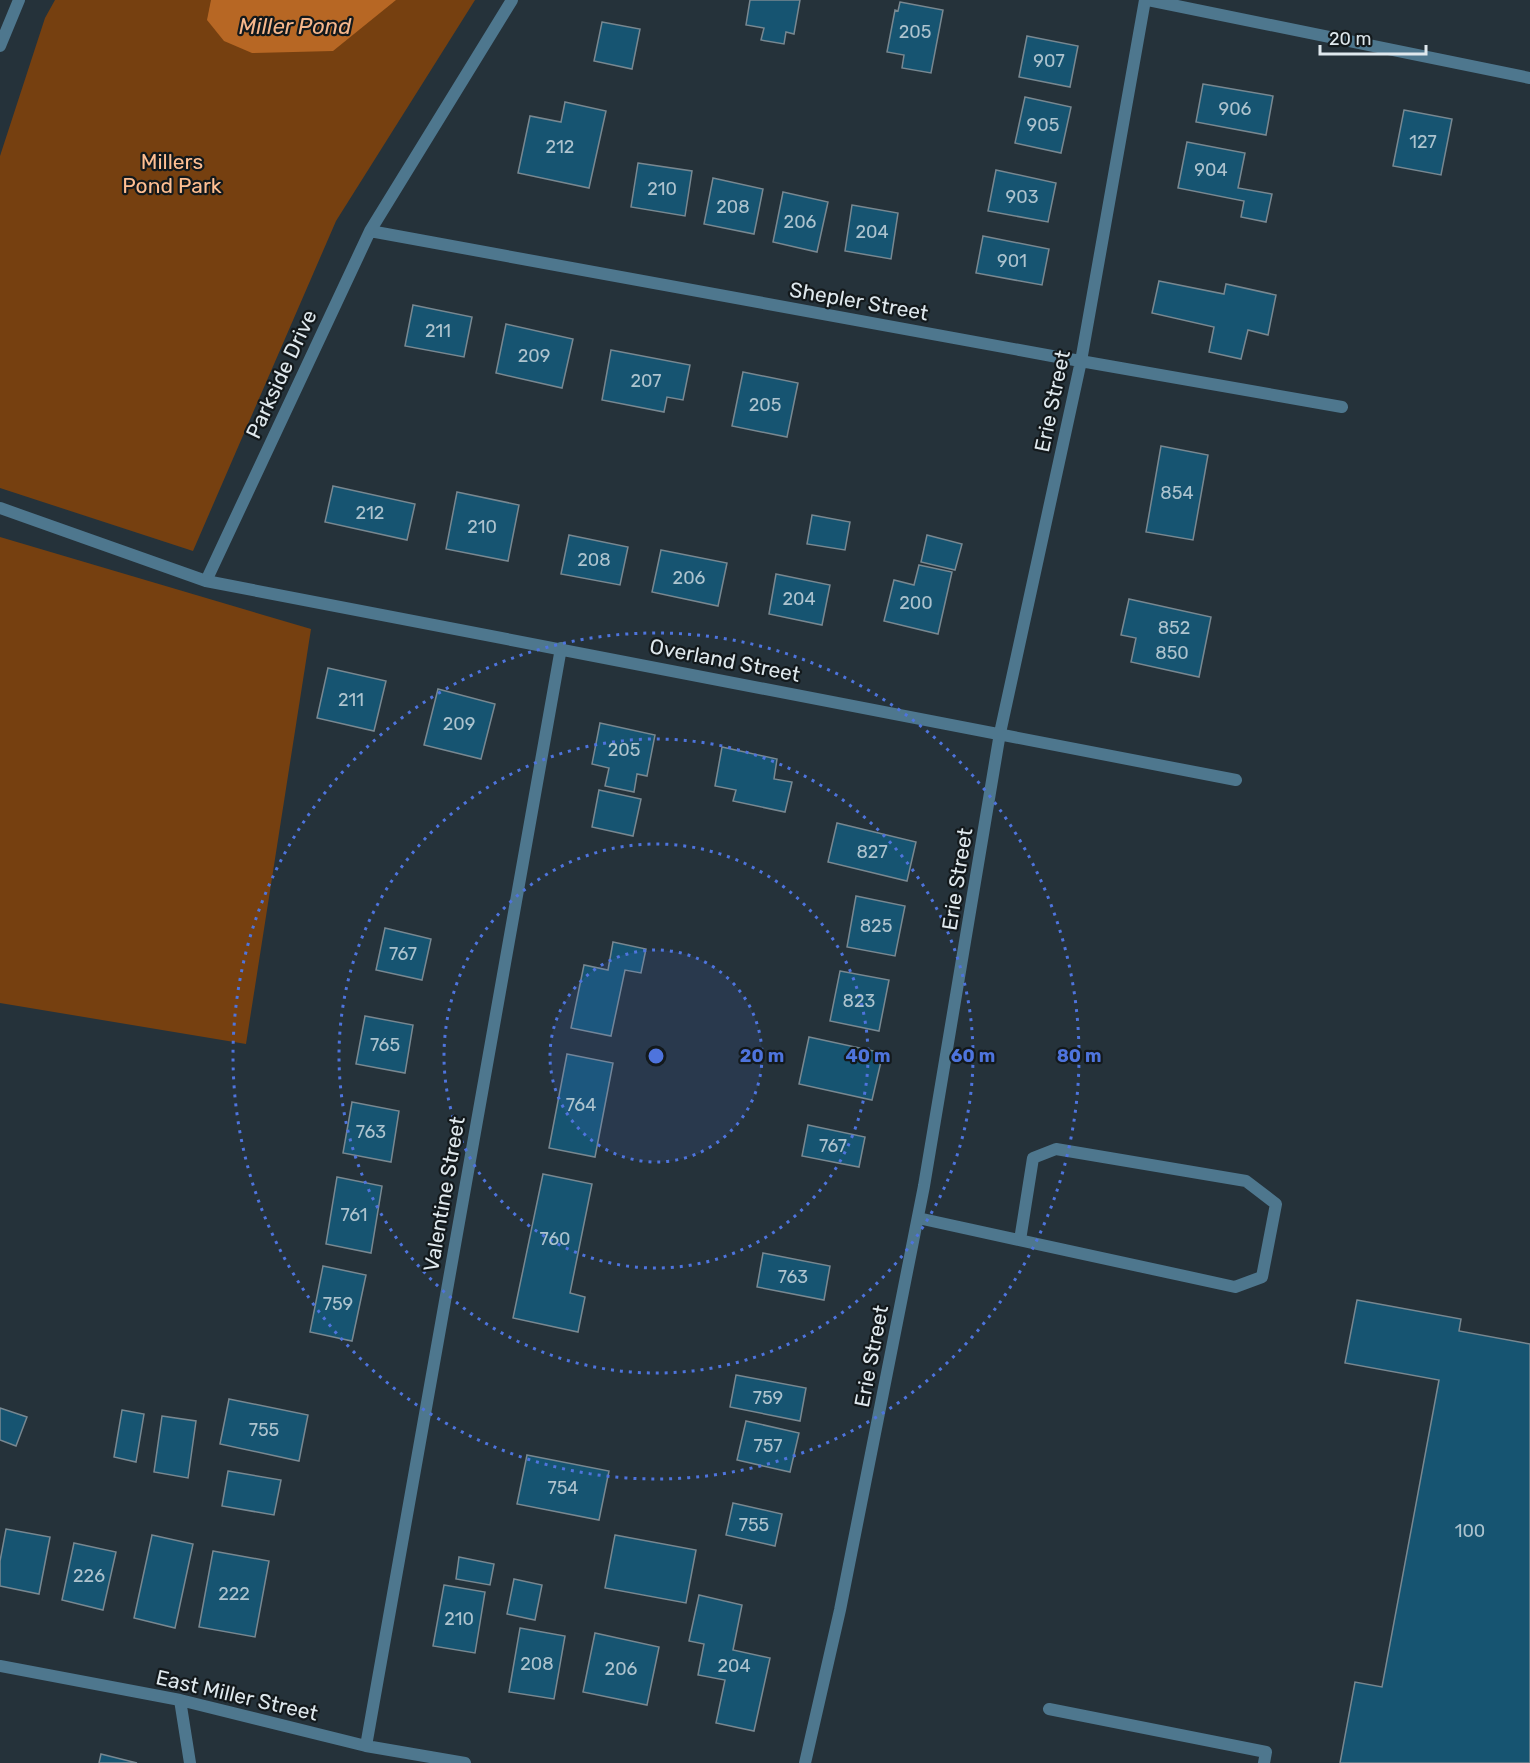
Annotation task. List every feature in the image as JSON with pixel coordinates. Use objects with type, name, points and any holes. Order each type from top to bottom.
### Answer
[{"type":"street","points":[[0,46],[19,0]]},
{"type":"street","name":"Parkside Drive","points":[[207,581],[370,231],[512,0]]},
{"type":"street","points":[[1147,0],[1530,78]]},
{"type":"street","name":"Erie Street","points":[[805,1763],[840,1610],[918,1218],[961,976],[1000,733],[1082,362],[1147,0]]},
{"type":"street","name":"Shepler Street","points":[[370,231],[1082,362],[1342,407]]},
{"type":"street","points":[[0,508],[207,581]]},
{"type":"street","name":"Overland Street","points":[[207,581],[1236,780]]},
{"type":"street","name":"Valentine Street","points":[[366,1746],[561,648]]},
{"type":"street","points":[[918,1218],[1235,1287],[1263,1277],[1276,1204],[1246,1181],[1056,1149],[1033,1158],[1020,1240]]},
{"type":"street","name":"East Miller Street","points":[[0,1666],[180,1700],[366,1746],[465,1763]]},
{"type":"street","points":[[180,1700],[190,1763]]},
{"type":"street","points":[[1049,1709],[1266,1752],[1264,1763]]},
{"type":"green space","name":"Millers Pond Park","points":[[55,0],[475,0],[336,221],[193,551],[0,488],[0,156],[45,18]]},
{"type":"green space","points":[[0,537],[311,629],[246,1044],[0,1003]]},
{"type":"water","name":"Miller Pond","points":[[211,0],[396,0],[333,51],[252,53],[224,41],[207,20]]},
{"type":"building","points":[[750,0],[800,0],[794,34],[786,32],[784,44],[761,40],[764,28],[746,25]]},
{"type":"building","points":[[900,2],[943,10],[931,73],[902,68],[904,55],[887,52],[895,10],[898,11]]},
{"type":"building","points":[[602,22],[640,29],[632,69],[594,61]]},
{"type":"building","points":[[1027,36],[1078,46],[1070,87],[1019,77]]},
{"type":"building","points":[[1203,84],[1273,96],[1266,135],[1196,122]]},
{"type":"building","points":[[1025,97],[1071,107],[1061,153],[1015,143]]},
{"type":"building","points":[[565,102],[606,111],[589,188],[518,173],[530,116],[561,122]]},
{"type":"building","points":[[1404,110],[1452,119],[1441,175],[1393,166]]},
{"type":"building","points":[[1187,142],[1245,153],[1238,188],[1272,194],[1266,222],[1241,217],[1244,201],[1178,188]]},
{"type":"building","points":[[638,163],[692,171],[685,216],[631,207]]},
{"type":"building","points":[[996,170],[1056,183],[1048,222],[988,211]]},
{"type":"building","points":[[713,178],[763,189],[754,234],[704,224]]},
{"type":"building","points":[[783,192],[828,202],[817,252],[773,242]]},
{"type":"building","points":[[852,205],[898,213],[891,259],[845,251]]},
{"type":"building","points":[[983,236],[1049,249],[1042,285],[976,273]]},
{"type":"building","points":[[1159,281],[1224,294],[1226,284],[1276,295],[1268,335],[1248,330],[1241,359],[1209,352],[1214,327],[1152,313]]},
{"type":"building","points":[[413,305],[472,317],[464,357],[405,346]]},
{"type":"building","points":[[506,324],[573,339],[562,388],[496,373]]},
{"type":"building","points":[[611,350],[690,365],[683,400],[667,397],[664,412],[602,400]]},
{"type":"building","points":[[743,372],[798,383],[787,437],[732,426]]},
{"type":"building","points":[[1161,446],[1208,455],[1193,540],[1146,532]]},
{"type":"building","points":[[333,486],[415,504],[407,540],[325,522]]},
{"type":"building","points":[[457,492],[519,505],[508,561],[446,549]]},
{"type":"building","points":[[812,515],[850,522],[845,550],[807,544]]},
{"type":"building","points":[[569,535],[628,547],[620,585],[561,574]]},
{"type":"building","points":[[927,535],[962,544],[955,570],[921,562]]},
{"type":"building","points":[[661,550],[727,563],[718,606],[652,592]]},
{"type":"building","points":[[919,565],[952,572],[938,634],[884,621],[894,580],[914,585]]},
{"type":"building","points":[[776,574],[830,585],[822,625],[769,614]]},
{"type":"building","points":[[1129,599],[1211,617],[1199,677],[1131,662],[1136,638],[1121,635]]},
{"type":"building","points":[[328,668],[386,681],[374,731],[317,718]]},
{"type":"building","points":[[438,689],[495,704],[481,759],[424,745]]},
{"type":"building","points":[[600,723],[655,735],[647,776],[637,774],[634,792],[605,786],[609,768],[592,764]]},
{"type":"building","points":[[722,747],[777,759],[774,779],[792,782],[785,812],[733,801],[736,790],[715,786]]},
{"type":"building","points":[[599,790],[641,799],[633,836],[592,827]]},
{"type":"building","points":[[837,823],[916,842],[907,881],[828,862]]},
{"type":"building","points":[[856,896],[905,906],[895,956],[847,947]]},
{"type":"building","points":[[385,928],[431,939],[422,980],[376,970]]},
{"type":"building","points":[[613,942],[646,949],[641,973],[625,970],[611,1036],[571,1028],[584,965],[608,970]]},
{"type":"building","points":[[840,971],[889,980],[879,1031],[830,1021]]},
{"type":"building","points":[[365,1016],[413,1025],[405,1073],[356,1064]]},
{"type":"building","points":[[809,1037],[883,1053],[872,1100],[799,1084]]},
{"type":"building","points":[[567,1054],[613,1063],[595,1157],[549,1148]]},
{"type":"building","points":[[352,1102],[399,1111],[391,1162],[343,1153]]},
{"type":"building","points":[[808,1125],[865,1137],[859,1167],[802,1156]]},
{"type":"building","points":[[543,1174],[592,1184],[570,1293],[585,1297],[578,1332],[513,1318]]},
{"type":"building","points":[[337,1177],[382,1186],[371,1253],[326,1244]]},
{"type":"building","points":[[763,1253],[830,1266],[824,1300],[757,1287]]},
{"type":"building","points":[[323,1266],[366,1275],[352,1341],[310,1332]]},
{"type":"building","points":[[1357,1300],[1461,1319],[1459,1331],[1530,1344],[1530,1763],[1340,1763],[1355,1682],[1382,1687],[1439,1380],[1345,1363]]},
{"type":"building","points":[[736,1375],[806,1388],[800,1421],[730,1407]]},
{"type":"building","points":[[229,1399],[308,1415],[299,1461],[220,1444]]},
{"type":"building","points":[[0,1408],[27,1417],[16,1446],[0,1440]]},
{"type":"building","points":[[122,1410],[144,1414],[136,1462],[114,1457]]},
{"type":"building","points":[[162,1416],[196,1421],[188,1478],[154,1472]]},
{"type":"building","points":[[746,1421],[799,1433],[790,1472],[737,1460]]},
{"type":"building","points":[[527,1455],[609,1471],[599,1520],[517,1504]]},
{"type":"building","points":[[228,1471],[281,1480],[274,1515],[222,1506]]},
{"type":"building","points":[[733,1503],[782,1514],[775,1546],[726,1535]]},
{"type":"building","points":[[6,1529],[50,1537],[39,1594],[0,1586],[0,1561]]},
{"type":"building","points":[[152,1535],[193,1544],[175,1628],[134,1618]]},
{"type":"building","points":[[615,1535],[696,1550],[686,1603],[605,1588]]},
{"type":"building","points":[[74,1543],[116,1552],[103,1610],[62,1600]]},
{"type":"building","points":[[213,1551],[269,1561],[255,1637],[199,1627]]},
{"type":"building","points":[[459,1557],[494,1564],[490,1585],[456,1579]]},
{"type":"building","points":[[514,1579],[542,1585],[535,1620],[507,1614]]},
{"type":"building","points":[[444,1585],[485,1592],[475,1653],[433,1646]]},
{"type":"building","points":[[699,1595],[742,1605],[733,1650],[770,1658],[754,1731],[716,1723],[725,1680],[698,1675],[704,1644],[689,1641]]},
{"type":"building","points":[[520,1628],[565,1636],[554,1699],[509,1692]]},
{"type":"building","points":[[595,1633],[659,1647],[647,1705],[583,1692]]},
{"type":"building","points":[[101,1754],[137,1763],[99,1763]]}]
